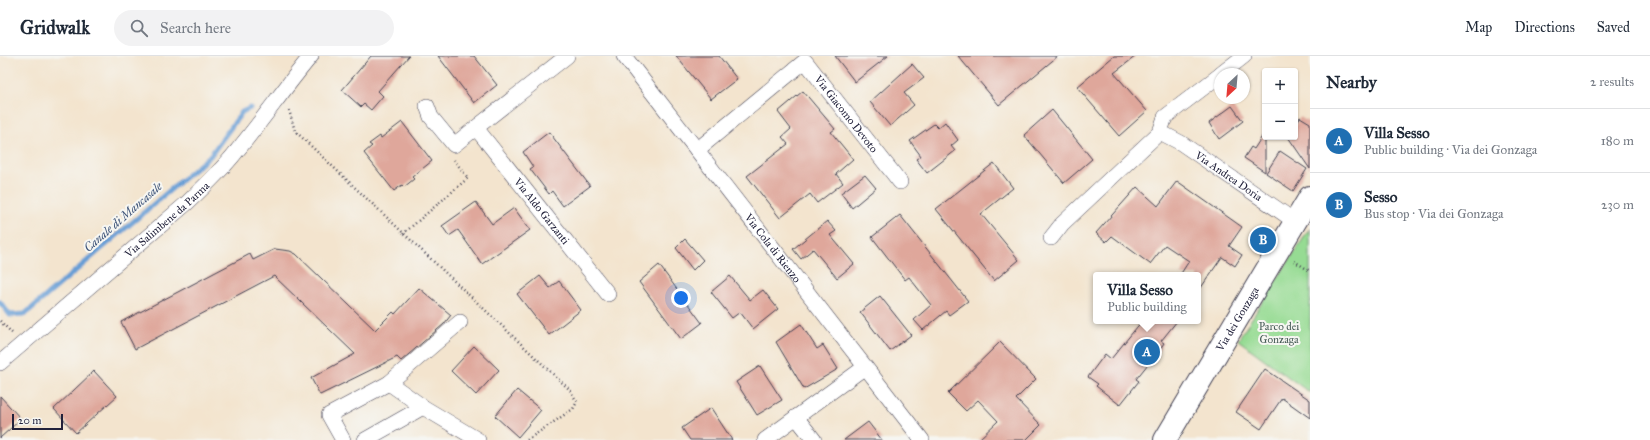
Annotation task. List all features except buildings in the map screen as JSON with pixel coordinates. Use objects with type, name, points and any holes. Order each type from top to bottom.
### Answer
[{"type":"main road","name":"Via dei Gonzaga","points":[[1165,440],[1310,197]]},
{"type":"street","name":"Via Salimbene da Parma","points":[[0,363],[212,180],[236,153],[285,87],[311,56]]},
{"type":"street","points":[[427,106],[431,116],[454,145],[566,56]]},
{"type":"street","name":"Via Cola di Rienzo","points":[[624,56],[922,440]]},
{"type":"street","points":[[1228,68],[1244,56]]},
{"type":"street","name":"Via Giacomo Devoto","points":[[697,150],[805,61],[900,182]]},
{"type":"street","points":[[1052,238],[1062,224],[1160,132],[1165,117],[1214,79]]},
{"type":"street","name":"Via Aldo Garzanti","points":[[476,128],[608,294]]},
{"type":"street","name":"Via Andrea Doria","points":[[1160,132],[1181,143],[1296,222]]},
{"type":"street","points":[[343,440],[330,415],[389,383],[460,322]]},
{"type":"street","points":[[765,440],[865,367]]},
{"type":"street","points":[[389,383],[423,407],[478,440]]},
{"type":"street","points":[[365,440],[423,407]]},
{"type":"street","points":[[796,417],[814,440]]},
{"type":"path","points":[[288,105],[295,131],[570,390],[577,402],[573,409],[527,440]]},
{"type":"path","points":[[403,234],[468,178],[454,160]]},
{"type":"path","points":[[1290,258],[1310,271]]},
{"type":"green space","name":"Parco dei Gonzaga","points":[[1310,228],[1310,393],[1238,340]]},
{"type":"waterway","name":"Canale di Mancasale","points":[[0,302],[10,315],[25,314],[210,156],[242,112],[250,108]]},
{"type":"place","name":"Sesso","points":[[1263,240]]},
{"type":"place","name":"Villa Sesso","points":[[1147,352]]}]
